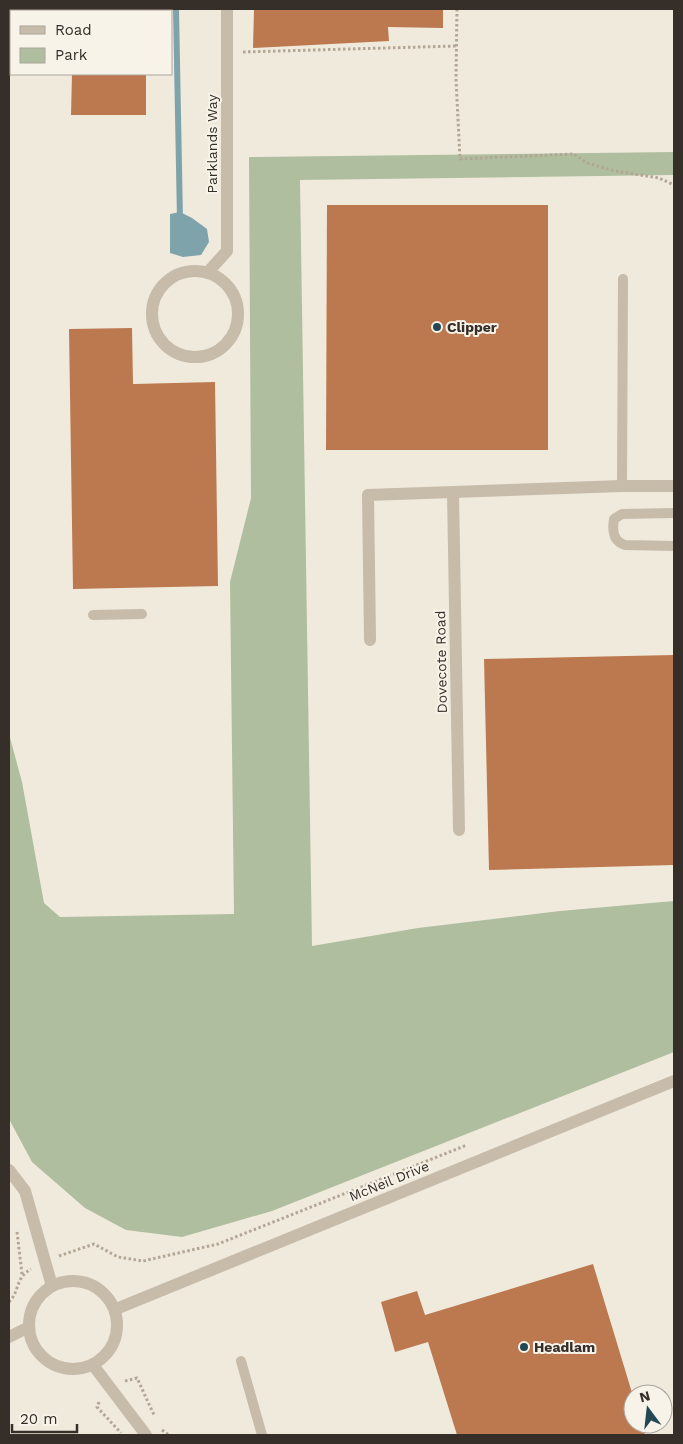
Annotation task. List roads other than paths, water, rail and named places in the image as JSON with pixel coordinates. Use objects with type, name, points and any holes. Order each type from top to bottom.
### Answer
[{"type":"street","name":"Parklands Way","points":[[208,272],[227,252],[227,9]]},
{"type":"street","points":[[186,272],[208,272],[221,279],[232,290],[238,310],[237,325],[230,339],[220,349],[206,355],[185,355],[171,349],[160,339],[153,324],[152,308],[161,287],[172,277],[186,272]]},
{"type":"street","points":[[370,640],[368,495],[622,486],[674,486]]},
{"type":"street","name":"Dovecote Road","points":[[453,493],[459,830]]},
{"type":"street","name":"McNeil Drive","points":[[116,1309],[674,1081]]},
{"type":"street","points":[[9,1170],[25,1191],[52,1286]]},
{"type":"street","points":[[66,1280],[79,1280],[94,1285],[101,1289],[116,1309],[118,1329],[111,1348],[101,1360],[93,1365],[70,1369],[47,1361],[36,1350],[30,1335],[31,1311],[34,1303],[44,1291],[52,1286],[66,1280]]},
{"type":"street","points":[[9,1337],[29,1327]]},
{"type":"street","points":[[93,1365],[146,1435]]},
{"type":"lane","points":[[622,486],[623,279]]},
{"type":"lane","points":[[674,513],[622,514],[614,519],[612,527],[614,537],[618,543],[625,545],[674,546]]},
{"type":"lane","points":[[93,615],[142,614]]},
{"type":"lane","points":[[241,1361],[262,1435]]},
{"type":"water","points":[[180,212],[207,229],[209,242],[201,255],[183,257],[170,253],[170,214]]},
{"type":"waterway","points":[[176,9],[180,220]]},
{"type":"place","name":"Clipper","points":[[437,327]]},
{"type":"place","name":"Headlam","points":[[524,1347]]}]
